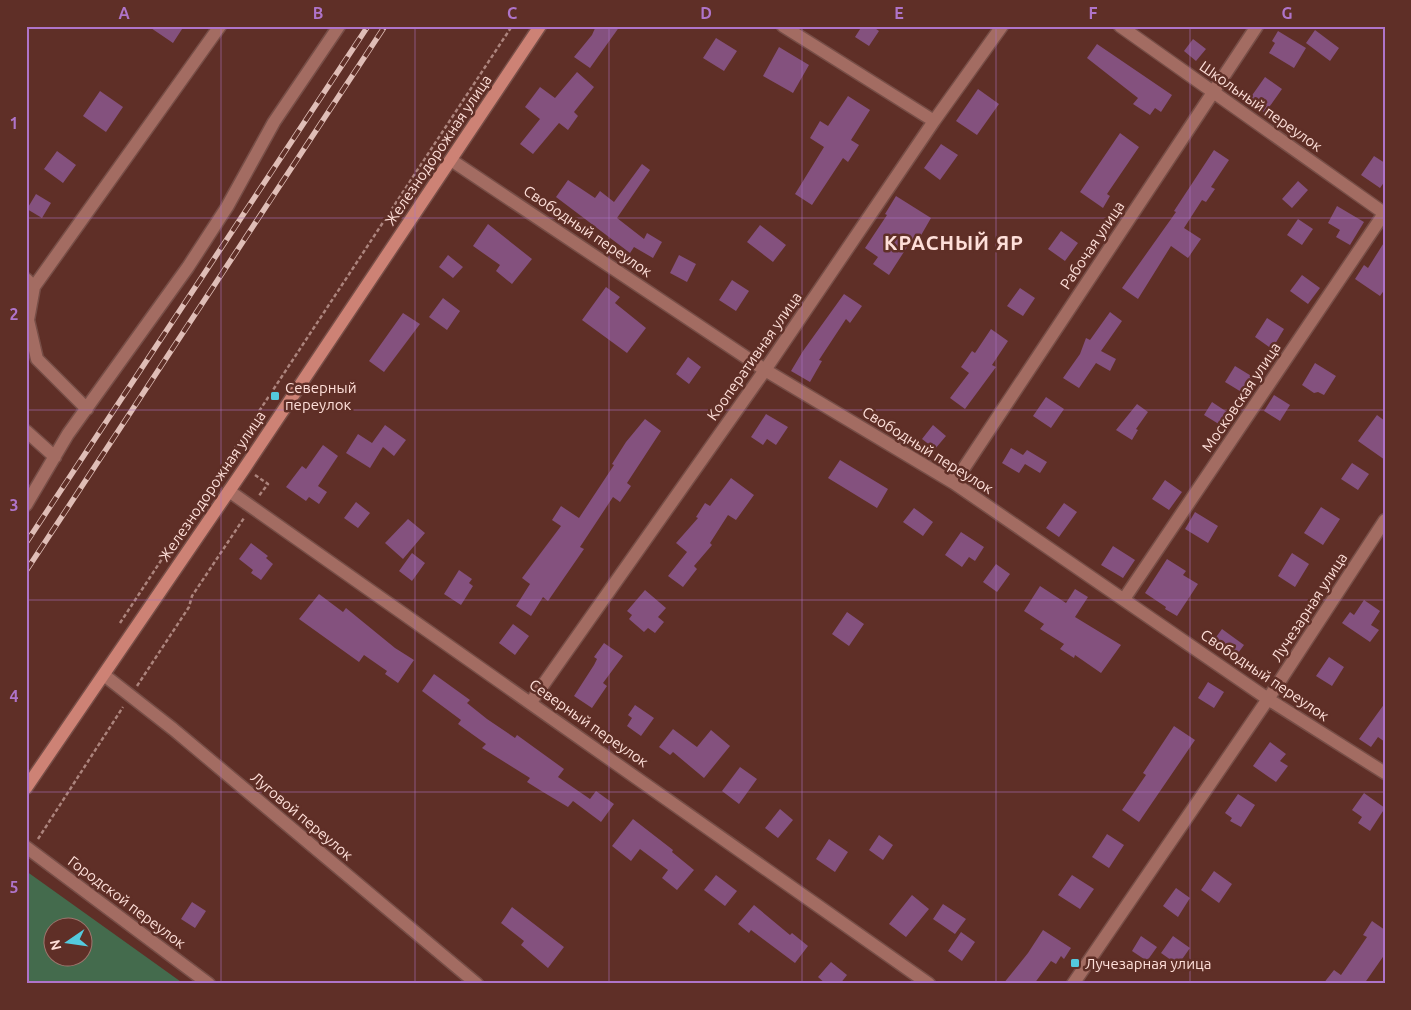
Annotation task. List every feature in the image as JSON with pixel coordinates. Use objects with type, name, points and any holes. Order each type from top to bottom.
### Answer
[{"type":"main road","name":"Железнодорожная улица","points":[[26,788],[229,491],[540,26]]},
{"type":"street","points":[[26,298],[30,283],[220,26]]},
{"type":"street","points":[[26,505],[87,409],[212,230],[274,122],[339,26]]},
{"type":"street","points":[[783,26],[934,121]]},
{"type":"street","name":"Кооперативная улица","points":[[531,702],[765,370],[934,121],[1002,26]]},
{"type":"street","name":"Школьный переулок","points":[[1120,26],[1384,213]]},
{"type":"street","name":"Рабочая улица","points":[[954,482],[1257,26]]},
{"type":"street","name":"Свободный переулок","points":[[451,160],[765,370],[954,482],[1268,699],[1385,773]]},
{"type":"street","name":"Московская улица","points":[[1124,599],[1384,213]]},
{"type":"street","points":[[30,283],[28,320],[37,359],[87,409]]},
{"type":"street","points":[[26,431],[55,457]]},
{"type":"street","name":"Северный переулок","points":[[229,491],[929,984]]},
{"type":"street","name":"Лучезарная улица","points":[[1073,984],[1268,699],[1385,520]]},
{"type":"street","name":"Луговой переулок","points":[[104,675],[477,984]]},
{"type":"street","name":"Городской переулок","points":[[28,849],[209,984]]},
{"type":"path","points":[[119,625],[512,26]]},
{"type":"path","points":[[28,849],[131,696],[189,607],[192,596],[251,507]]},
{"type":"green space","points":[[26,871],[92,918],[42,918],[42,968],[92,968],[92,918],[184,984],[26,984]]},
{"type":"building","points":[[148,26],[184,26],[173,43]]},
{"type":"building","points":[[596,26],[620,26],[590,68],[574,57],[592,35]]},
{"type":"building","points":[[862,26],[872,26],[879,31],[869,46],[855,37]]},
{"type":"building","points":[[1315,30],[1339,48],[1330,61],[1306,43]]},
{"type":"building","points":[[1278,31],[1306,48],[1294,68],[1269,53],[1275,43],[1272,41]]},
{"type":"building","points":[[716,38],[737,51],[724,71],[703,58]]},
{"type":"building","points":[[1193,39],[1206,49],[1196,61],[1184,51]]},
{"type":"building","points":[[1097,44],[1172,95],[1161,112],[1155,108],[1150,115],[1133,104],[1138,98],[1087,58]]},
{"type":"building","points":[[779,47],[809,65],[793,93],[763,76]]},
{"type":"building","points":[[577,72],[594,87],[574,112],[578,116],[568,130],[559,123],[533,154],[520,144],[540,119],[525,107],[540,87],[555,98]]},
{"type":"building","points":[[1265,77],[1282,89],[1265,113],[1248,101]]},
{"type":"building","points":[[978,89],[999,104],[977,135],[956,121]]},
{"type":"building","points":[[100,91],[123,107],[106,132],[83,116]]},
{"type":"building","points":[[848,96],[870,110],[851,140],[859,145],[848,162],[843,158],[812,205],[795,194],[824,147],[810,138],[820,121],[828,126]]},
{"type":"building","points":[[1120,133],[1139,147],[1107,194],[1110,196],[1103,208],[1080,192]]},
{"type":"building","points":[[941,144],[958,155],[940,180],[924,168]]},
{"type":"building","points":[[1214,150],[1229,160],[1211,187],[1215,189],[1206,202],[1202,200],[1184,228],[1201,239],[1188,258],[1171,246],[1138,299],[1122,288],[1176,212],[1174,211]]},
{"type":"building","points":[[57,151],[76,165],[63,183],[44,169]]},
{"type":"building","points":[[1374,156],[1385,163],[1385,181],[1380,188],[1361,175]]},
{"type":"building","points":[[642,164],[650,170],[617,218],[644,239],[647,233],[662,242],[653,258],[634,247],[630,253],[556,197],[568,180],[595,198],[600,191],[614,202]]},
{"type":"building","points":[[1298,181],[1308,190],[1292,208],[1282,199]]},
{"type":"building","points":[[36,194],[51,203],[42,218],[27,209]]},
{"type":"building","points":[[896,196],[931,218],[916,244],[911,241],[889,275],[873,264],[878,257],[865,248],[887,215],[885,214]]},
{"type":"building","points":[[1337,206],[1364,222],[1350,245],[1336,237],[1340,230],[1328,223]]},
{"type":"building","points":[[1298,219],[1313,229],[1302,245],[1287,235]]},
{"type":"building","points":[[488,224],[532,259],[512,284],[496,271],[500,265],[473,246]]},
{"type":"building","points":[[760,225],[786,245],[773,262],[747,242]]},
{"type":"building","points":[[1061,231],[1078,243],[1065,261],[1048,249]]},
{"type":"building","points":[[1385,241],[1385,289],[1380,296],[1355,279],[1364,265],[1368,268]]},
{"type":"building","points":[[448,255],[463,267],[453,278],[439,267]]},
{"type":"building","points":[[679,255],[696,264],[687,282],[670,273]]},
{"type":"building","points":[[1302,275],[1320,288],[1308,304],[1290,291]]},
{"type":"building","points":[[732,280],[749,291],[736,311],[719,300]]},
{"type":"building","points":[[606,287],[620,297],[615,303],[646,328],[627,353],[582,320]]},
{"type":"building","points":[[1020,288],[1035,298],[1023,316],[1007,306]]},
{"type":"building","points":[[844,294],[862,306],[850,323],[846,319],[819,360],[822,361],[810,382],[791,371]]},
{"type":"building","points":[[443,298],[460,311],[447,330],[429,317]]},
{"type":"building","points":[[1110,312],[1122,321],[1101,351],[1116,359],[1110,371],[1096,363],[1079,388],[1063,378],[1080,354],[1086,338],[1090,340]]},
{"type":"building","points":[[403,313],[420,324],[384,372],[369,361]]},
{"type":"building","points":[[1267,318],[1284,329],[1272,349],[1255,337]]},
{"type":"building","points":[[991,329],[1008,341],[992,365],[996,367],[965,409],[950,398],[969,373],[961,367],[972,351],[975,353]]},
{"type":"building","points":[[688,357],[701,367],[689,384],[676,374]]},
{"type":"building","points":[[1315,363],[1336,376],[1324,395],[1318,392],[1314,393],[1302,385]]},
{"type":"building","points":[[1235,366],[1253,377],[1243,393],[1225,382]]},
{"type":"building","points":[[1274,395],[1290,405],[1280,421],[1264,411]]},
{"type":"building","points":[[1046,397],[1064,409],[1051,428],[1033,416]]},
{"type":"building","points":[[1212,402],[1230,414],[1222,426],[1204,415]]},
{"type":"building","points":[[1137,404],[1148,412],[1136,429],[1138,430],[1132,440],[1116,430]]},
{"type":"building","points":[[766,414],[788,427],[776,445],[767,439],[763,445],[751,437]]},
{"type":"building","points":[[1377,415],[1385,421],[1385,460],[1358,441]]},
{"type":"building","points":[[645,419],[661,431],[627,483],[631,486],[620,502],[613,497],[580,547],[584,549],[548,601],[543,597],[531,616],[516,606],[530,584],[522,578],[561,526],[552,520],[561,506],[579,518],[614,465],[612,464],[626,442]]},
{"type":"building","points":[[385,425],[406,440],[394,456],[383,447],[370,468],[346,453],[358,434],[372,443]]},
{"type":"building","points":[[933,425],[946,436],[935,449],[922,439]]},
{"type":"building","points":[[323,445],[338,456],[318,486],[327,492],[319,504],[309,497],[306,501],[286,487],[302,466],[306,469]]},
{"type":"building","points":[[1011,448],[1023,455],[1027,450],[1047,462],[1040,473],[1025,464],[1019,473],[1002,463]]},
{"type":"building","points":[[840,460],[888,489],[877,508],[828,478]]},
{"type":"building","points":[[1352,463],[1369,474],[1358,490],[1341,479]]},
{"type":"building","points":[[731,478],[754,495],[736,520],[728,515],[710,543],[712,545],[694,566],[697,569],[683,587],[668,576],[687,552],[676,543],[698,518],[696,517],[705,503],[710,506]]},
{"type":"building","points":[[1165,480],[1182,492],[1169,510],[1152,499]]},
{"type":"building","points":[[356,502],[370,513],[358,528],[344,518]]},
{"type":"building","points":[[1064,503],[1077,512],[1059,537],[1046,528]]},
{"type":"building","points":[[1321,507],[1340,519],[1323,545],[1304,533]]},
{"type":"building","points":[[914,508],[933,522],[923,536],[903,522]]},
{"type":"building","points":[[1195,512],[1218,526],[1208,543],[1185,529]]},
{"type":"building","points":[[408,519],[425,533],[403,559],[385,543]]},
{"type":"building","points":[[961,532],[984,547],[975,561],[969,557],[962,567],[945,555]]},
{"type":"building","points":[[251,543],[268,556],[266,558],[273,564],[261,580],[251,573],[253,570],[239,559]]},
{"type":"building","points":[[1113,546],[1135,560],[1123,578],[1101,565]]},
{"type":"building","points":[[412,553],[425,563],[412,581],[399,571]]},
{"type":"building","points":[[1292,553],[1309,564],[1295,587],[1278,576]]},
{"type":"building","points":[[1167,559],[1186,571],[1183,575],[1198,584],[1177,616],[1145,593]]},
{"type":"building","points":[[996,564],[1010,574],[997,592],[983,582]]},
{"type":"building","points":[[459,570],[472,579],[469,583],[473,586],[461,605],[444,594]]},
{"type":"building","points":[[1040,586],[1066,603],[1075,589],[1088,597],[1075,617],[1121,645],[1101,673],[1075,655],[1074,658],[1060,649],[1064,644],[1040,629],[1044,624],[1024,611]]},
{"type":"building","points":[[645,590],[666,608],[658,617],[664,622],[655,633],[648,628],[644,632],[629,619],[632,615],[627,611]]},
{"type":"building","points":[[319,594],[343,612],[346,608],[395,648],[414,660],[398,683],[385,674],[387,671],[364,655],[359,662],[299,619]]},
{"type":"building","points":[[1364,600],[1380,611],[1371,625],[1379,630],[1370,642],[1342,623],[1350,612],[1354,615]]},
{"type":"building","points":[[847,612],[864,624],[849,646],[832,634]]},
{"type":"building","points":[[513,624],[529,636],[515,655],[499,643]]},
{"type":"building","points":[[1222,629],[1244,645],[1233,660],[1211,644]]},
{"type":"building","points":[[604,643],[623,656],[603,683],[607,686],[592,708],[574,696],[594,665],[597,659],[594,657]]},
{"type":"building","points":[[1329,657],[1344,667],[1332,686],[1316,676]]},
{"type":"building","points":[[434,674],[470,700],[467,703],[487,719],[515,738],[517,735],[564,769],[558,777],[590,799],[596,791],[614,804],[601,822],[573,801],[568,807],[543,792],[527,782],[530,778],[482,748],[486,744],[458,724],[461,720],[422,691]]},
{"type":"building","points":[[1208,682],[1224,692],[1214,708],[1198,698]]},
{"type":"building","points":[[1385,703],[1385,742],[1378,737],[1371,747],[1359,739]]},
{"type":"building","points":[[635,705],[654,718],[641,736],[627,726],[632,718],[628,715]]},
{"type":"building","points":[[1174,726],[1195,740],[1139,822],[1122,810],[1146,775],[1143,773]]},
{"type":"building","points":[[673,729],[697,747],[711,730],[730,746],[704,778],[673,752],[670,755],[659,747]]},
{"type":"building","points":[[1270,742],[1286,754],[1280,761],[1288,766],[1276,782],[1253,766]]},
{"type":"building","points":[[740,767],[757,779],[739,804],[722,791]]},
{"type":"building","points":[[1364,793],[1385,808],[1370,831],[1358,823],[1362,817],[1352,810]]},
{"type":"building","points":[[1238,794],[1255,805],[1241,827],[1230,821],[1232,818],[1225,813]]},
{"type":"building","points":[[780,809],[793,820],[778,838],[765,828]]},
{"type":"building","points":[[633,819],[673,850],[672,852],[694,870],[677,890],[662,878],[668,870],[640,849],[631,861],[612,846]]},
{"type":"building","points":[[1107,834],[1124,845],[1109,868],[1092,857]]},
{"type":"building","points":[[879,835],[893,845],[883,860],[869,850]]},
{"type":"building","points":[[829,839],[848,852],[835,872],[816,859]]},
{"type":"building","points":[[1214,871],[1232,884],[1219,903],[1201,890]]},
{"type":"building","points":[[716,875],[737,891],[725,906],[704,890]]},
{"type":"building","points":[[1072,875],[1094,889],[1080,909],[1058,895]]},
{"type":"building","points":[[1176,888],[1190,898],[1178,917],[1163,906]]},
{"type":"building","points":[[912,895],[929,909],[906,937],[889,924]]},
{"type":"building","points":[[192,902],[206,911],[195,928],[181,919]]},
{"type":"building","points":[[943,904],[966,919],[955,934],[933,919]]},
{"type":"building","points":[[754,905],[790,935],[792,933],[808,946],[795,963],[751,930],[749,933],[738,924]]},
{"type":"building","points":[[512,907],[564,947],[548,968],[521,945],[524,941],[501,923]]},
{"type":"building","points":[[1372,921],[1385,930],[1385,954],[1364,984],[1323,984],[1334,970],[1341,975],[1367,937],[1363,935]]},
{"type":"building","points":[[1043,930],[1071,948],[1064,959],[1061,956],[1056,964],[1051,961],[1034,984],[1003,984],[1028,953]]},
{"type":"building","points":[[961,932],[975,942],[962,961],[948,951]]},
{"type":"building","points":[[1141,936],[1157,947],[1147,961],[1132,951]]},
{"type":"building","points":[[1173,936],[1190,948],[1178,965],[1161,953]]},
{"type":"building","points":[[831,962],[847,975],[840,984],[826,984],[818,977]]},
{"type":"railway","points":[[26,543],[368,26]]},
{"type":"railway","points":[[26,571],[385,26]]},
{"type":"place","name":"Северный переулок","points":[[275,396]]},
{"type":"place","name":"Лучезарная улица","points":[[1075,963]]},
{"type":"district","name":"КРАСНЫЙ ЯР","points":[[954,242]]}]
